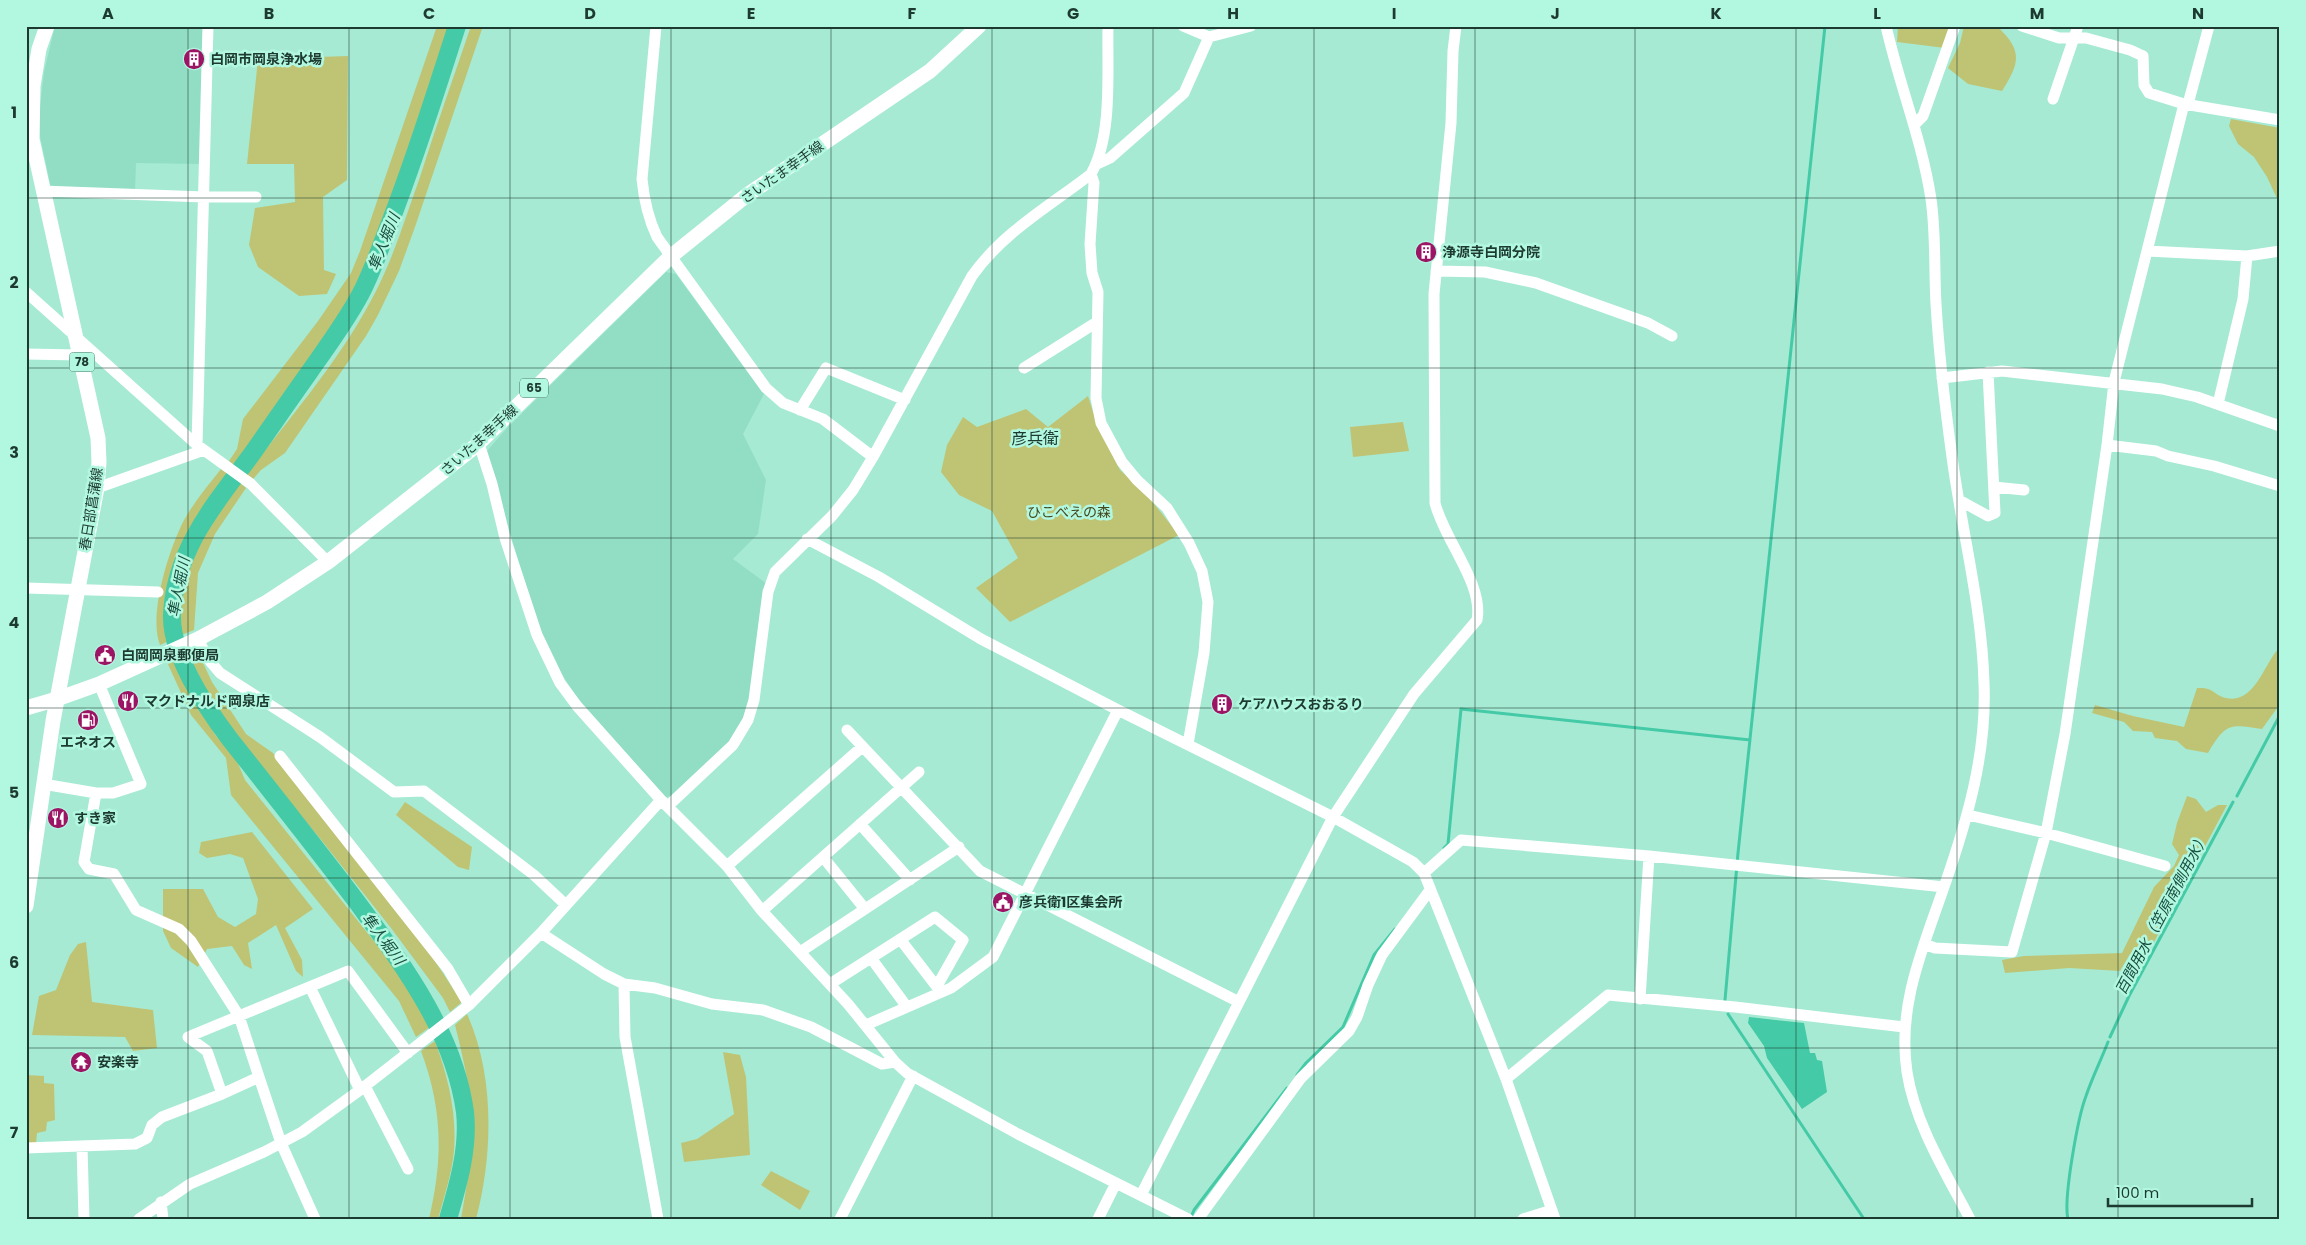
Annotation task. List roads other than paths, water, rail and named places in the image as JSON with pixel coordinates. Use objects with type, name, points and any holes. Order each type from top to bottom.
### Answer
[{"type":"main road","name":"春日部菖蒲線","points":[[26,906],[31,834],[43,784],[56,700],[97,488],[100,462],[98,438],[32,139],[29,98],[39,49],[47,26]]},
{"type":"main road","name":"さいたま幸手線","points":[[26,708],[56,700],[98,684],[198,638],[267,602],[328,562],[477,445],[670,256],[747,195],[930,71],[979,26]]},
{"type":"street","points":[[200,448],[208,26]]},
{"type":"street","points":[[656,26],[642,179],[644,201],[649,220],[670,256],[766,388],[782,403],[823,419],[873,457]]},
{"type":"street","points":[[1108,26],[1106,121],[1104,142],[1094,169],[1090,244],[1092,273],[1098,292],[1096,398],[1101,423],[1122,462],[1137,480],[1167,508],[1189,543],[1202,571],[1208,602],[1204,653],[1188,744]]},
{"type":"street","points":[[1183,26],[1208,37],[1251,26]]},
{"type":"street","points":[[1141,1195],[1333,817],[1414,694],[1477,620],[1479,608],[1475,590],[1440,520],[1435,503],[1434,332],[1436,270],[1451,123],[1456,26]]},
{"type":"street","points":[[1886,26],[1914,124],[1931,200],[1942,378],[1979,630],[1985,685],[1979,763],[1968,815],[1924,944],[1910,992],[1904,1027],[1908,1074],[1916,1106],[1924,1128],[1970,1219]]},
{"type":"street","points":[[1914,124],[1923,116],[1955,26]]},
{"type":"street","points":[[2022,26],[2059,38],[2086,38],[2130,50],[2143,56],[2144,85],[2149,93],[2186,104],[2280,120]]},
{"type":"street","points":[[2053,99],[2078,26]]},
{"type":"street","points":[[1924,944],[1936,948],[1978,952],[2012,952],[2046,833],[2073,688],[2114,382],[2186,104],[2209,26]]},
{"type":"street","points":[[139,1219],[161,1202],[190,1184],[302,1132],[469,1005],[664,803],[733,745],[748,720],[754,700],[768,592],[776,572],[832,516],[853,490],[905,400],[972,276],[987,255],[1026,221],[1110,158],[1184,94],[1208,37]]},
{"type":"street","points":[[42,191],[256,197]]},
{"type":"street","points":[[2147,251],[2247,256],[2280,251]]},
{"type":"street","points":[[2218,404],[2243,299],[2247,256]]},
{"type":"street","points":[[1436,270],[1485,272],[1536,284],[1648,323],[1672,336]]},
{"type":"street","points":[[26,292],[200,448],[251,484],[328,562]]},
{"type":"street","points":[[1024,368],[1097,322]]},
{"type":"street","points":[[26,354],[80,355]]},
{"type":"street","points":[[800,410],[826,368],[905,400]]},
{"type":"street","points":[[1942,378],[2002,371],[2162,388],[2218,404],[2280,426]]},
{"type":"street","points":[[1959,500],[1988,516],[1995,512],[1988,372]]},
{"type":"street","points":[[477,445],[481,450],[492,484],[505,538],[536,635],[560,683],[577,706],[664,803],[727,866],[762,911],[830,984],[895,1062],[913,1076],[1018,1134],[1188,1219]]},
{"type":"street","points":[[2107,445],[2156,451],[2168,456],[2214,466],[2280,486]]},
{"type":"street","points":[[97,488],[200,448]]},
{"type":"street","points":[[1994,487],[2024,490]]},
{"type":"street","points":[[807,539],[879,578],[981,639],[1118,710],[1333,817],[1413,862],[1424,873],[1506,1079],[1553,1214],[1523,1219]]},
{"type":"street","points":[[26,588],[158,592]]},
{"type":"street","points":[[198,638],[209,660],[220,673],[320,738],[394,792],[424,791],[534,875],[566,905]]},
{"type":"street","points":[[43,784],[113,794],[141,784],[98,684]]},
{"type":"street","points":[[866,1025],[907,1007],[939,989],[951,988],[993,958],[1118,710]]},
{"type":"street","points":[[847,730],[959,847],[980,872],[1239,1002]]},
{"type":"street","points":[[727,866],[862,747]]},
{"type":"street","points":[[280,756],[448,970],[469,1005]]},
{"type":"street","points":[[762,911],[919,772]]},
{"type":"street","points":[[96,793],[84,862],[89,869],[114,874],[136,910],[179,929],[190,942],[239,1016],[281,1143],[315,1219]]},
{"type":"street","points":[[1968,815],[2046,833],[2165,866]]},
{"type":"street","points":[[860,824],[910,880]]},
{"type":"street","points":[[1424,873],[1461,840],[1649,856],[1944,887]]},
{"type":"street","points":[[800,952],[959,847]]},
{"type":"street","points":[[1640,999],[1649,856]]},
{"type":"street","points":[[823,857],[865,909]]},
{"type":"street","points":[[1198,1219],[1301,1078],[1349,1031],[1357,1017],[1368,985],[1382,955],[1430,890]]},
{"type":"street","points":[[830,984],[935,917],[963,940],[939,989]]},
{"type":"street","points":[[541,932],[604,974],[624,984],[655,988],[712,1004],[764,1010],[811,1027],[882,1064],[895,1062]]},
{"type":"street","points":[[900,939],[939,989]]},
{"type":"street","points":[[871,958],[907,1007]]},
{"type":"street","points":[[222,1094],[207,1051],[188,1037],[348,971],[412,1050]]},
{"type":"street","points":[[624,984],[625,1037],[658,1219]]},
{"type":"street","points":[[310,986],[362,1088],[408,1169]]},
{"type":"street","points":[[1506,1079],[1608,995],[1904,1027]]},
{"type":"street","points":[[840,1219],[913,1076]]},
{"type":"street","points":[[26,1148],[135,1144],[147,1138],[152,1125],[162,1117],[259,1078]]},
{"type":"street","points":[[82,1146],[84,1219]]},
{"type":"street","points":[[1098,1219],[1116,1183]]},
{"type":"street","points":[[161,1202],[164,1219]]},
{"type":"waterway","name":"隼人堀川","points":[[448,1219],[462,1166],[466,1126],[459,1083],[450,1054],[438,1027],[392,950],[208,709],[178,651],[173,632],[172,614],[180,570],[198,530],[335,335],[365,286],[409,172],[457,26]]},
{"type":"waterway","points":[[1725,1000],[1738,853],[1825,26]]},
{"type":"waterway","points":[[1444,848],[1448,844],[1461,709],[1750,740]]},
{"type":"waterway","name":"百間用水（笠原南側用水）","points":[[2237,796],[2280,715]]},
{"type":"waterway","name":"百間用水（笠原南側用水）","points":[[2110,1037],[2129,996],[2233,802]]},
{"type":"waterway","points":[[1297,1075],[1306,1063],[1343,1027],[1374,955],[1395,929]]},
{"type":"waterway","points":[[1728,1014],[1864,1219]]},
{"type":"waterway","name":"百間用水（笠原南側用水）","points":[[2068,1219],[2069,1177],[2079,1121],[2088,1089],[2108,1042]]},
{"type":"waterway","points":[[1191,1217],[1194,1210],[1287,1088]]},
{"type":"place","name":"白岡市岡泉浄水場","points":[[194,59]]},
{"type":"place","name":"浄源寺白岡分院","points":[[1426,252]]},
{"type":"place","name":"白岡岡泉郵便局","points":[[105,655]]},
{"type":"place","name":"マクドナルド岡泉店","points":[[128,701]]},
{"type":"place","name":"ケアハウスおおるり","points":[[1222,704]]},
{"type":"place","name":"エネオス","points":[[88,720]]},
{"type":"place","name":"すき家","points":[[58,818]]},
{"type":"place","name":"彦兵衛1区集会所","points":[[1003,902]]},
{"type":"place","name":"安楽寺","points":[[81,1062]]},
{"type":"district","name":"彦兵衛","points":[[1035,438]]},
{"type":"park label","name":"ひこべえの森","points":[[1069,512]]}]
